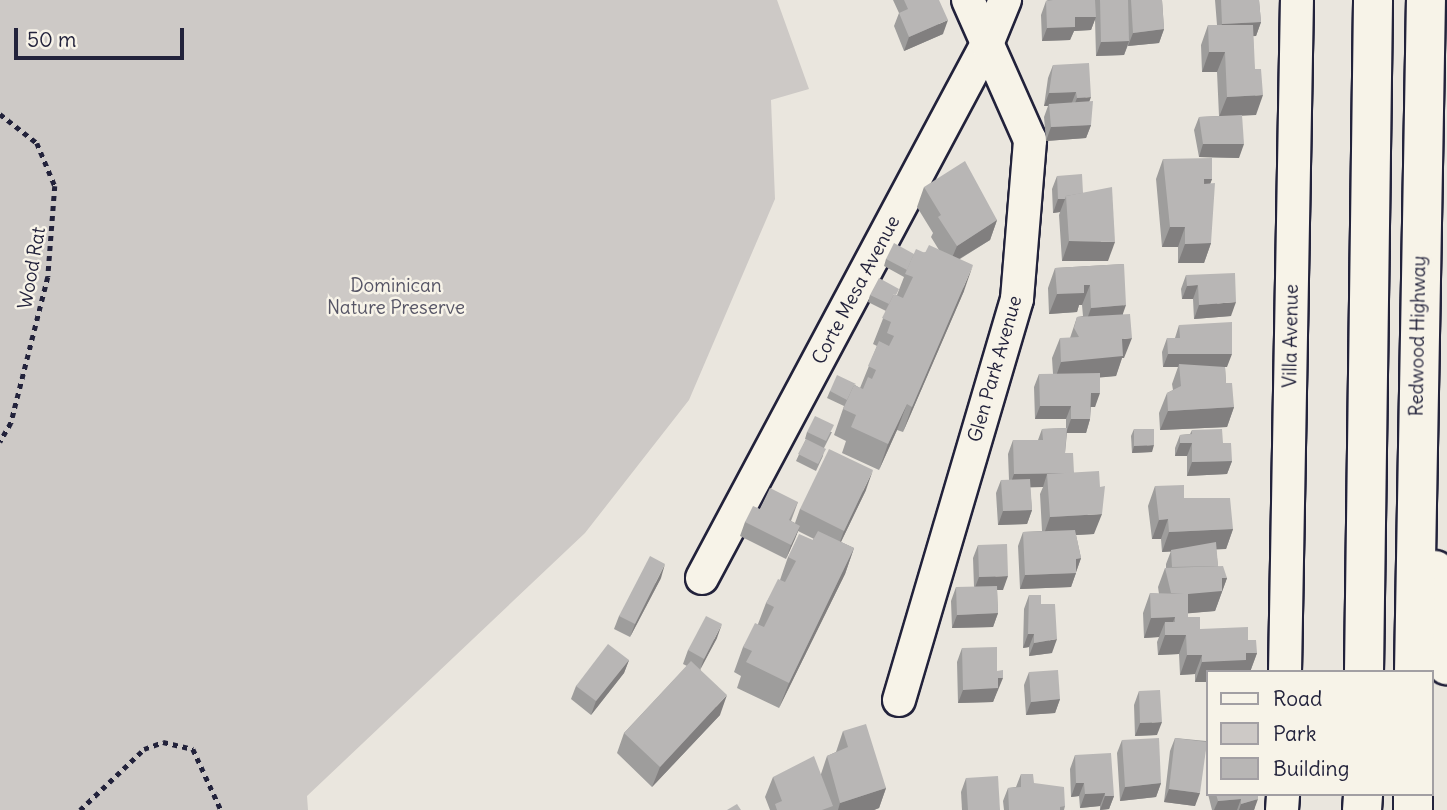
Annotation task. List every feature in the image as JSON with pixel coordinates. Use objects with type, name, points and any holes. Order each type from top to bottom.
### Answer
[{"type":"highway","points":[[1364,670],[1373,0]]},
{"type":"highway","name":"Redwood Highway","points":[[1414,670],[1426,0]]},
{"type":"highway","points":[[1417,421],[1447,665]]},
{"type":"street","name":"Glen Park Avenue","points":[[899,700],[1017,299],[1030,140],[968,0]]},
{"type":"street","name":"Corte Mesa Avenue","points":[[702,578],[987,44],[1005,0]]},
{"type":"street","name":"Villa Avenue","points":[[1285,670],[1297,0]]},
{"type":"path","name":"Wood Rat","points":[[0,114],[37,143],[55,186],[48,277],[11,423],[0,442]]},
{"type":"path","points":[[80,810],[144,749],[163,742],[192,749],[221,810]]},
{"type":"green space","name":"Dominican Nature Preserve","points":[[0,0],[777,0],[809,89],[771,100],[775,199],[689,400],[585,533],[307,796],[308,810],[0,810]]},
{"type":"building","points":[[904,0],[939,0],[948,20],[909,37],[899,13],[908,9]]},
{"type":"building","points":[[1095,0],[1096,17],[1075,17],[1075,27],[1047,28],[1046,1]]},
{"type":"building","points":[[1100,0],[1128,0],[1129,41],[1101,42]]},
{"type":"building","points":[[1131,0],[1162,0],[1164,29],[1133,33]]},
{"type":"building","points":[[1221,0],[1259,0],[1261,22],[1222,24]]},
{"type":"building","points":[[1208,25],[1253,25],[1255,69],[1261,69],[1263,95],[1227,97],[1225,52],[1209,52]]},
{"type":"building","points":[[1089,63],[1091,97],[1077,98],[1076,92],[1049,93],[1053,65]]},
{"type":"building","points":[[1093,101],[1091,125],[1051,127],[1049,104]]},
{"type":"building","points":[[1242,115],[1244,144],[1203,144],[1199,117]]},
{"type":"building","points":[[1212,158],[1212,179],[1204,179],[1204,184],[1215,183],[1211,243],[1185,244],[1185,227],[1170,227],[1163,159]]},
{"type":"building","points":[[965,161],[997,220],[957,246],[938,217],[941,215],[924,187]]},
{"type":"building","points":[[1082,174],[1083,193],[1058,199],[1057,176]]},
{"type":"building","points":[[1112,187],[1115,242],[1069,241],[1066,196]]},
{"type":"building","points":[[894,243],[914,254],[907,270],[886,259]]},
{"type":"building","points":[[929,245],[973,265],[912,407],[907,404],[888,444],[851,427],[856,415],[843,409],[854,385],[863,389],[868,377],[872,379],[876,370],[868,366],[879,341],[889,346],[894,336],[887,333],[891,322],[882,318],[894,294],[903,298],[913,277],[905,274],[916,249],[925,253]]},
{"type":"building","points":[[1124,264],[1126,305],[1091,308],[1090,285],[1084,285],[1084,293],[1057,294],[1055,268]]},
{"type":"building","points":[[1235,273],[1236,302],[1199,305],[1198,285],[1187,286],[1186,275]]},
{"type":"building","points":[[879,278],[899,289],[889,304],[870,295]]},
{"type":"building","points":[[1130,314],[1132,338],[1122,339],[1123,356],[1061,362],[1060,338],[1079,337],[1074,328],[1077,317]]},
{"type":"building","points":[[1232,322],[1232,354],[1168,354],[1167,338],[1180,338],[1179,325]]},
{"type":"building","points":[[1179,364],[1225,367],[1226,383],[1232,383],[1234,407],[1168,411],[1167,393],[1181,386]]},
{"type":"building","points":[[1100,373],[1100,393],[1091,393],[1090,419],[1071,419],[1071,406],[1040,406],[1039,374]]},
{"type":"building","points":[[837,375],[856,384],[847,400],[830,391]]},
{"type":"building","points":[[815,416],[834,425],[826,441],[807,432]]},
{"type":"building","points":[[1067,428],[1065,453],[1073,453],[1074,473],[1014,474],[1013,440],[1043,440],[1042,429]]},
{"type":"building","points":[[1134,429],[1154,429],[1154,445],[1134,446]]},
{"type":"building","points":[[1222,429],[1223,443],[1231,443],[1232,461],[1192,462],[1192,443],[1180,443],[1180,435],[1192,434],[1192,430]]},
{"type":"building","points":[[806,439],[826,449],[818,464],[798,454]]},
{"type":"building","points":[[829,449],[873,470],[844,531],[800,509]]},
{"type":"building","points":[[1099,471],[1100,487],[1105,486],[1102,514],[1050,517],[1047,474]]},
{"type":"building","points":[[1030,479],[1032,510],[1003,511],[1001,480]]},
{"type":"building","points":[[1184,485],[1184,498],[1230,498],[1233,529],[1169,532],[1168,519],[1159,520],[1155,486]]},
{"type":"building","points":[[770,488],[798,502],[789,520],[800,526],[791,545],[745,522],[753,506],[760,509]]},
{"type":"building","points":[[1075,530],[1081,558],[1076,559],[1076,573],[1025,575],[1023,532]]},
{"type":"building","points":[[818,531],[854,548],[789,683],[746,662],[752,651],[743,647],[755,623],[764,627],[774,607],[766,603],[778,579],[785,582],[796,561],[788,557],[799,534],[813,540]]},
{"type":"building","points":[[1216,542],[1218,566],[1172,567],[1171,550]]},
{"type":"building","points":[[1007,544],[1008,576],[979,577],[978,545]]},
{"type":"building","points":[[650,556],[665,564],[635,624],[619,616]]},
{"type":"building","points":[[1223,566],[1227,578],[1222,578],[1222,591],[1188,594],[1188,617],[1200,617],[1200,629],[1248,627],[1248,640],[1256,640],[1257,653],[1246,653],[1246,660],[1202,662],[1202,655],[1187,655],[1186,635],[1165,635],[1165,622],[1175,622],[1175,617],[1151,618],[1150,593],[1184,594],[1171,593],[1165,568]]},
{"type":"building","points":[[997,586],[998,613],[957,615],[956,587]]},
{"type":"building","points":[[1029,595],[1041,595],[1041,604],[1055,604],[1057,639],[1034,643],[1034,634],[1028,634]]},
{"type":"building","points":[[706,616],[722,624],[704,659],[688,650]]},
{"type":"building","points":[[608,644],[629,660],[596,701],[576,686]]},
{"type":"building","points":[[997,647],[997,671],[1003,670],[1003,678],[998,678],[998,688],[963,690],[962,648]]},
{"type":"building","points":[[691,661],[727,695],[660,767],[624,733]]},
{"type":"building","points":[[1058,670],[1060,699],[1031,702],[1029,672]]},
{"type":"building","points":[[1160,690],[1162,722],[1140,723],[1139,691]]},
{"type":"building","points":[[866,724],[886,788],[840,803],[827,756],[848,747],[843,731]]},
{"type":"building","points":[[1159,738],[1161,783],[1125,787],[1122,740]]},
{"type":"building","points":[[1175,738],[1206,742],[1200,793],[1169,789]]},
{"type":"building","points":[[1111,753],[1114,796],[1105,796],[1105,793],[1085,794],[1084,783],[1076,783],[1075,755]]},
{"type":"building","points":[[814,756],[833,806],[822,810],[777,810],[775,804],[782,801],[773,777]]},
{"type":"building","points":[[1021,774],[1033,774],[1034,783],[1064,787],[1065,806],[1060,807],[1060,810],[1009,810],[1008,788],[1021,787]]},
{"type":"building","points":[[998,776],[1000,810],[968,810],[966,778]]},
{"type":"building","points":[[1217,796],[1258,796],[1258,799],[1241,804],[1241,799],[1218,801]]},
{"type":"building","points":[[737,804],[741,810],[727,810]]}]
